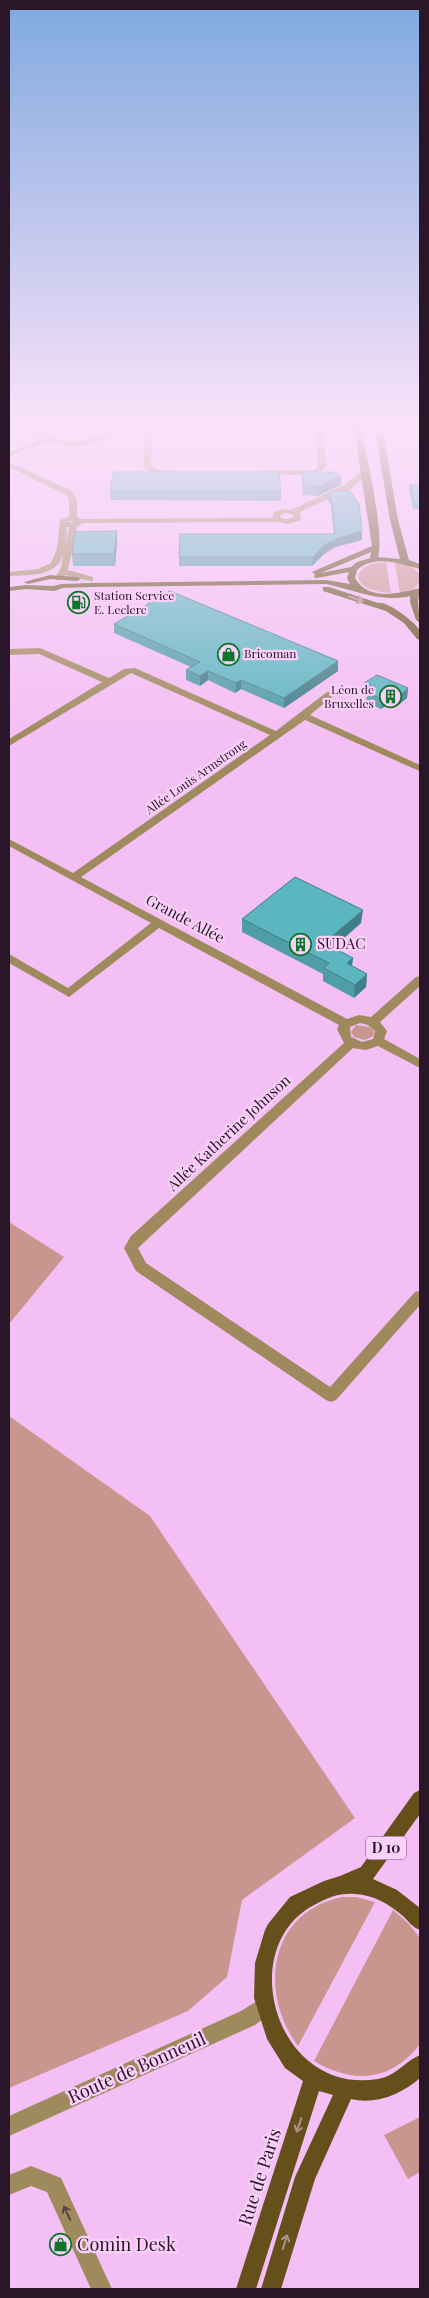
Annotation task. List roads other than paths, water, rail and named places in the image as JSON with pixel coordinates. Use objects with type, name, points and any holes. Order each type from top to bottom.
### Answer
[{"type":"main road","points":[[373,528],[376,547],[373,560]]},
{"type":"main road","points":[[396,528],[405,561]]},
{"type":"main road","points":[[300,577],[376,547]]},
{"type":"main road","points":[[62,579],[300,577],[328,575],[354,569],[373,560],[405,561],[420,567]]},
{"type":"main road","points":[[354,569],[351,578],[360,589],[407,621],[418,631],[420,637]]},
{"type":"main road","points":[[62,579],[331,583],[390,597],[418,592]]},
{"type":"main road","points":[[9,582],[43,584],[54,589],[62,579]]},
{"type":"main road","points":[[292,582],[332,590],[388,609]]},
{"type":"main road","points":[[9,590],[43,584]]},
{"type":"main road","points":[[418,592],[414,602],[420,620]]},
{"type":"main road","name":"D 10","points":[[340,1885],[357,1878],[371,1869],[420,1799]]},
{"type":"main road","points":[[420,1921],[404,1903],[390,1894],[365,1886],[340,1885],[317,1890],[297,1903],[283,1916],[273,1933],[262,1968],[264,2006],[271,2028],[283,2049],[314,2078],[329,2086],[345,2090],[373,2091],[399,2082],[420,2066]]},
{"type":"main road","name":"Rue de Paris","points":[[246,2289],[314,2078]]},
{"type":"main road","points":[[272,2289],[305,2177],[345,2090]]},
{"type":"street","points":[[9,574],[42,572],[52,568],[57,563],[71,528]]},
{"type":"street","points":[[62,579],[72,528]]},
{"type":"street","points":[[9,652],[40,651],[109,682]]},
{"type":"street","points":[[9,743],[127,671],[135,670],[277,735]]},
{"type":"street","name":"Allée Louis Armstrong","points":[[74,877],[304,716],[330,694]]},
{"type":"street","points":[[304,716],[420,768]]},
{"type":"street","name":"Grande Allée","points":[[9,842],[346,1024]]},
{"type":"street","points":[[9,958],[69,993],[158,923]]},
{"type":"street","points":[[373,1022],[420,980]]},
{"type":"street","points":[[378,1041],[381,1031],[373,1022],[359,1019],[346,1024],[343,1034],[351,1043],[365,1046],[378,1041],[420,1064]]},
{"type":"street","name":"Allée Katherine Johnson","points":[[351,1043],[136,1240],[130,1248],[141,1268],[331,1396],[420,1296]]},
{"type":"street","name":"Route de Bonneuil","points":[[9,2126],[248,2018],[264,2006]]},
{"type":"street","points":[[9,2185],[31,2176],[54,2185],[102,2289]]},
{"type":"place","name":"Station Service E. Leclerc","points":[[78,603]]},
{"type":"place","name":"Bricoman","points":[[228,654]]},
{"type":"place","name":"Léon de Bruxelles","points":[[390,697]]},
{"type":"place","name":"SUDAC","points":[[301,944]]},
{"type":"place","name":"Comin Desk","points":[[61,2245]]}]
